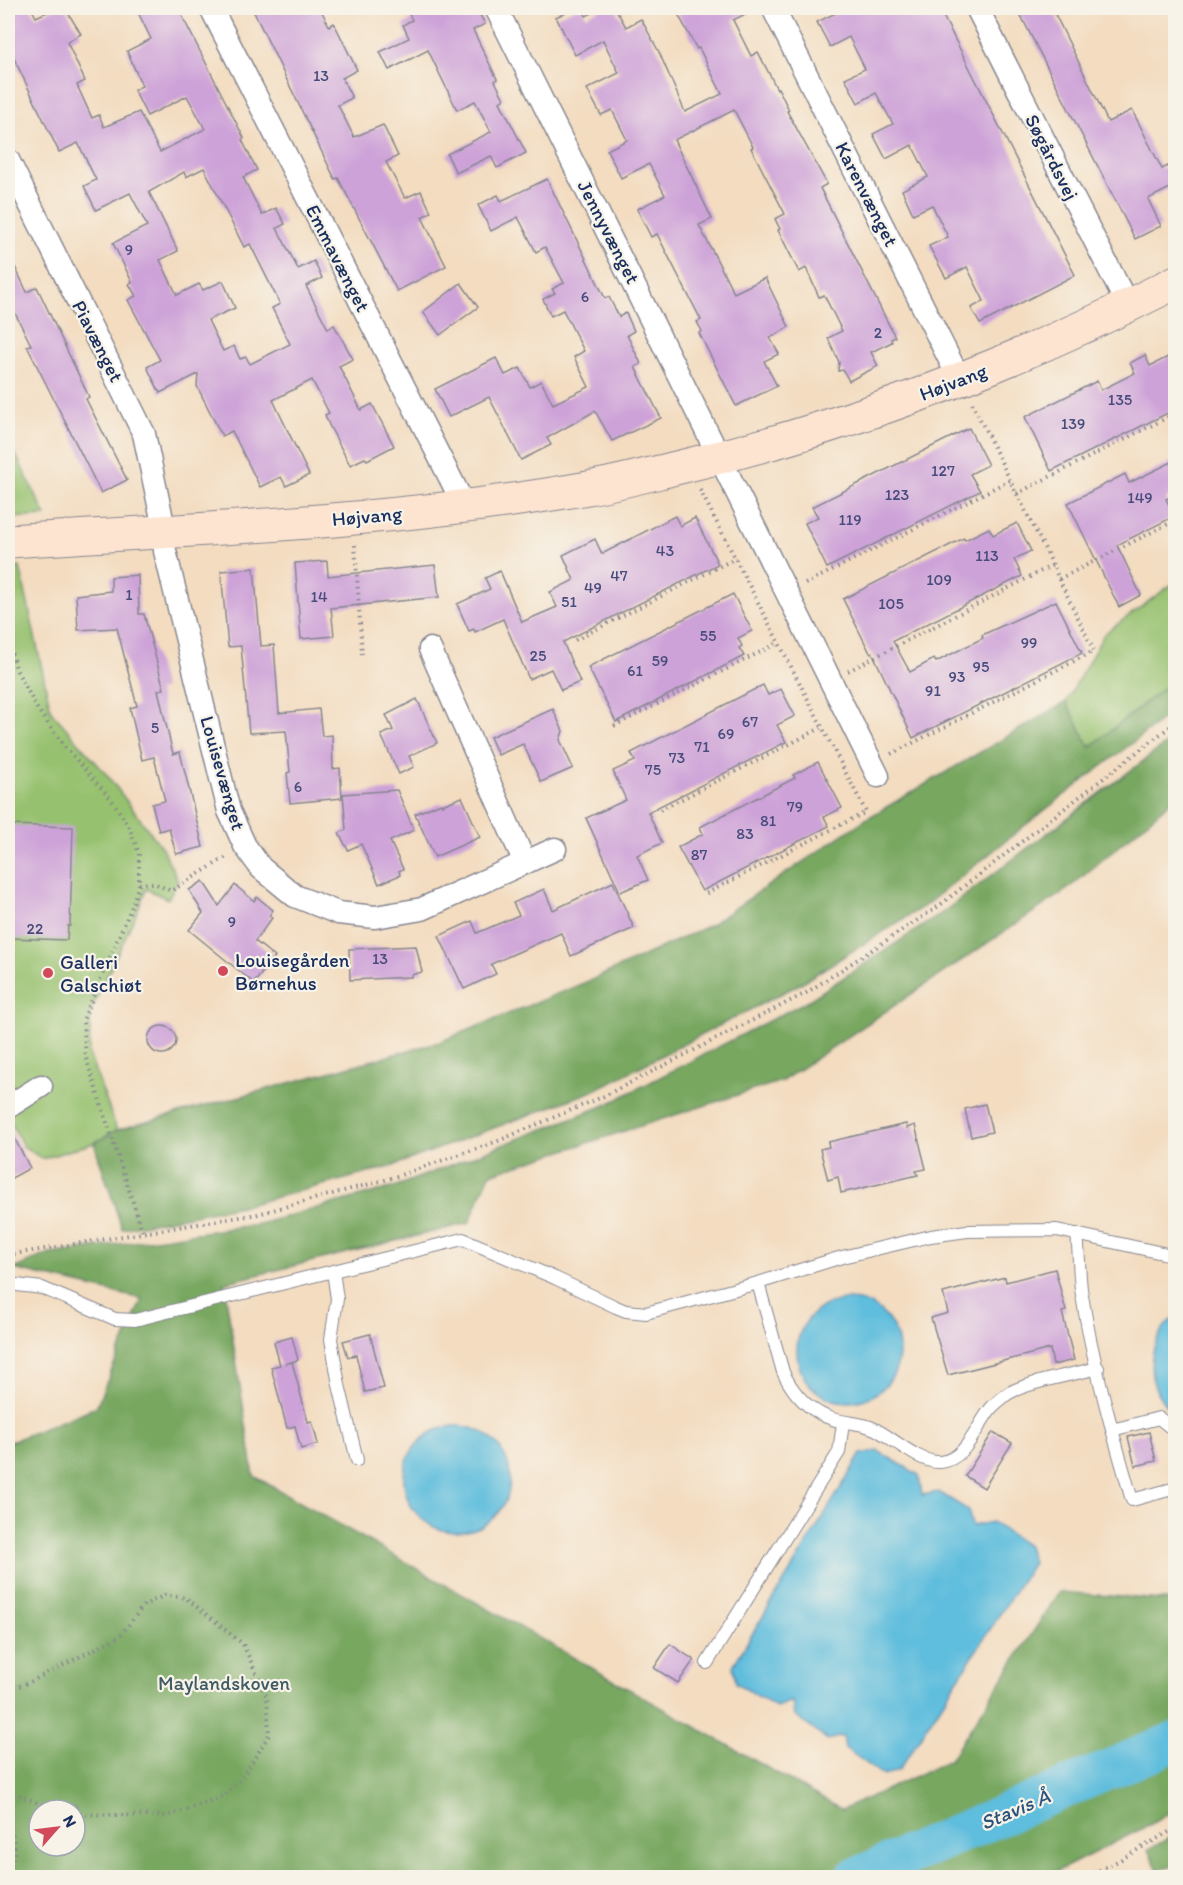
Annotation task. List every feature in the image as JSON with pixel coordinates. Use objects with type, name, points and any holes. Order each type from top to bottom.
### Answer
[{"type":"street","name":"Emmavænget","points":[[211,8],[465,507]]},
{"type":"street","name":"Jennyvænget","points":[[496,8],[721,457]]},
{"type":"street","name":"Karenvænget","points":[[773,8],[960,380]]},
{"type":"street","name":"Søgårdsvej","points":[[977,8],[1128,306]]},
{"type":"street","name":"Piavænget","points":[[8,160],[144,434],[163,532]]},
{"type":"street","name":"Højvang","points":[[8,541],[163,532],[465,507],[590,488],[721,457],[859,417],[960,380],[1128,306],[1176,282]]},
{"type":"street","points":[[721,457],[875,770]]},
{"type":"street","name":"Louisevænget","points":[[163,532],[165,551],[229,811],[245,846],[261,868],[295,896],[338,913],[375,917],[423,909],[555,849]]},
{"type":"street","points":[[430,650],[525,863]]},
{"type":"street","points":[[8,1107],[41,1086]]},
{"type":"lane","points":[[8,1284],[42,1288],[124,1321],[145,1318],[463,1239],[616,1307],[646,1313],[758,1283],[842,1257],[931,1236],[967,1231],[1057,1230],[1176,1256]]},
{"type":"lane","points":[[1077,1234],[1081,1288],[1112,1430],[1132,1500],[1176,1488]]},
{"type":"lane","points":[[333,1271],[337,1299],[331,1339],[339,1385],[357,1460]]},
{"type":"lane","points":[[758,1283],[783,1372],[789,1385],[812,1409],[843,1423],[869,1426],[917,1456],[940,1462],[960,1454],[992,1407],[1009,1393],[1098,1368]]},
{"type":"lane","points":[[1112,1430],[1159,1418],[1174,1430],[1176,1436]]},
{"type":"lane","points":[[707,1663],[839,1452],[843,1423]]},
{"type":"path","points":[[875,770],[1094,651],[960,380]]},
{"type":"path","points":[[1016,494],[1176,413]]},
{"type":"path","points":[[687,465],[866,812],[705,894]]},
{"type":"path","points":[[788,593],[1010,480]]},
{"type":"path","points":[[353,517],[362,654]]},
{"type":"path","points":[[1059,579],[1176,520]]},
{"type":"path","points":[[575,640],[736,558]]},
{"type":"path","points":[[831,680],[1053,565]]},
{"type":"path","points":[[8,642],[17,671],[38,710],[65,747],[112,800],[129,827],[139,853],[139,884],[132,906],[83,1020],[86,1058],[143,1233]]},
{"type":"path","points":[[614,726],[778,643]]},
{"type":"path","points":[[8,1255],[258,1214],[392,1178],[498,1141],[602,1097],[806,993],[936,908],[1176,723]]},
{"type":"path","points":[[660,810],[821,728]]},
{"type":"path","points":[[139,884],[154,883],[171,891],[245,846]]},
{"type":"path","points":[[8,1690],[30,1682],[120,1636],[144,1605],[165,1595],[186,1598],[243,1644],[267,1697],[269,1735],[242,1778],[222,1796],[168,1816],[87,1814]]},
{"type":"path","points":[[8,1790],[27,1798]]},
{"type":"path","points":[[8,1817],[15,1846],[11,1867],[8,1870]]},
{"type":"path","points":[[1083,1878],[1119,1861],[1176,1828]]},
{"type":"green space","points":[[8,439],[46,516],[8,518]]},
{"type":"green space","name":"Galleri Galschiøt","points":[[20,567],[51,711],[107,775],[162,848],[178,880],[168,899],[146,889],[91,1010],[89,1054],[117,1130],[94,1143],[42,1159],[23,1146],[12,1125],[8,1127],[8,568]]},
{"type":"green space","points":[[1175,582],[1175,679],[1090,747],[1066,702],[1104,634]]},
{"type":"green space","points":[[1175,679],[1175,710],[926,905],[798,985],[593,1091],[387,1168],[251,1204],[122,1229],[94,1143],[117,1130],[439,1042],[596,978],[710,925],[866,819],[1066,702],[1090,747]]},
{"type":"green space","name":"Maylandskoven","points":[[1175,737],[1175,798],[1068,889],[782,1081],[490,1174],[469,1223],[224,1283],[254,1476],[842,1810],[950,1760],[1059,1592],[1175,1601],[1175,1809],[1157,1821],[1046,1877],[8,1878],[8,1442],[96,1407],[142,1299],[14,1269],[44,1255],[259,1224],[394,1187],[608,1104],[809,1000],[935,918]]},
{"type":"green space","points":[[1175,1834],[1175,1866],[1158,1870],[1148,1850]]},
{"type":"water","points":[[848,1300],[867,1304],[884,1315],[895,1332],[899,1351],[895,1370],[884,1387],[867,1398],[848,1402],[829,1398],[812,1387],[801,1370],[797,1351],[801,1332],[812,1315],[829,1304]]},
{"type":"water","points":[[1175,1316],[1175,1414],[1164,1404],[1157,1392],[1151,1365],[1158,1338]]},
{"type":"water","points":[[457,1426],[477,1430],[494,1442],[506,1459],[510,1479],[506,1499],[494,1516],[477,1528],[457,1532],[437,1528],[420,1516],[408,1499],[404,1479],[408,1459],[420,1442],[437,1430]]},
{"type":"water","points":[[878,1451],[919,1475],[922,1495],[939,1492],[968,1510],[972,1526],[992,1522],[1028,1546],[1033,1563],[899,1770],[884,1776],[845,1748],[843,1736],[827,1740],[794,1715],[792,1701],[776,1707],[736,1683],[733,1666],[861,1454]]},
{"type":"building","points":[[8,8],[31,8],[36,17],[56,8],[65,8],[81,34],[67,42],[85,81],[77,85],[92,118],[99,115],[104,127],[139,112],[160,152],[205,129],[187,96],[147,116],[134,90],[142,86],[127,51],[151,39],[136,8],[178,8],[244,138],[242,140],[257,170],[243,177],[262,215],[276,208],[285,224],[277,228],[298,269],[314,261],[322,278],[306,286],[328,329],[334,325],[353,359],[339,366],[361,410],[372,404],[394,446],[367,460],[365,458],[350,465],[329,425],[325,415],[329,413],[312,380],[273,400],[309,475],[286,486],[281,477],[260,487],[232,431],[222,436],[197,386],[198,374],[160,393],[147,367],[160,360],[128,300],[136,296],[129,284],[132,282],[113,243],[147,226],[130,193],[96,210],[84,186],[96,180],[78,143],[59,152],[8,46]],"holes":[[[204,168],[244,247],[250,244],[280,304],[272,308],[290,344],[250,364],[246,357],[240,359],[234,346],[223,351],[208,320],[235,308],[223,281],[203,290],[199,284],[177,295],[160,260],[178,251],[149,192],[184,172],[186,177]]]},
{"type":"building","points":[[252,8],[320,8],[329,26],[334,23],[357,70],[342,78],[352,98],[338,105],[354,137],[383,125],[398,156],[386,162],[405,198],[421,191],[431,212],[422,217],[446,266],[397,291],[338,178],[335,179]]},
{"type":"building","points":[[406,8],[476,8],[485,24],[473,30],[497,79],[495,81],[504,99],[500,102],[526,153],[497,168],[491,156],[456,173],[447,154],[491,132],[475,101],[457,110],[428,50],[389,70],[380,52],[409,38],[403,25],[412,20]]},
{"type":"building","points":[[576,8],[582,8],[586,16],[602,8],[615,8],[626,27],[641,19],[659,52],[685,112],[722,94],[699,48],[697,49],[678,14],[689,8],[758,8],[733,20],[751,56],[758,52],[778,88],[789,110],[787,111],[827,184],[820,188],[895,337],[891,339],[892,342],[871,352],[878,366],[849,381],[843,370],[838,371],[839,362],[828,338],[842,331],[824,295],[819,297],[806,268],[799,272],[778,230],[780,229],[775,219],[785,214],[734,110],[674,140],[712,219],[699,225],[734,293],[765,278],[789,327],[770,338],[779,354],[764,361],[777,386],[736,406],[699,333],[702,331],[697,322],[701,320],[657,234],[651,237],[637,209],[665,195],[649,164],[621,178],[607,150],[627,140],[612,110],[601,115],[587,89],[619,73],[603,40],[575,55],[556,17]]},
{"type":"building","points":[[846,8],[928,8],[931,15],[940,10],[1075,275],[980,324],[971,308],[984,301],[967,267],[946,278],[929,246],[948,237],[932,205],[913,214],[902,190],[928,177],[912,145],[886,159],[873,134],[893,124],[876,93],[858,103],[845,78],[865,69],[849,37],[830,47],[817,22]]},
{"type":"building","points":[[1017,8],[1052,8],[1108,122],[1132,110],[1162,169],[1176,162],[1176,185],[1148,199],[1161,226],[1135,239]]},
{"type":"building","points":[[547,179],[605,298],[609,297],[619,317],[626,313],[634,331],[627,335],[641,364],[635,367],[661,418],[612,441],[595,411],[547,438],[551,445],[521,460],[489,397],[449,417],[435,389],[496,358],[505,375],[520,368],[530,387],[541,381],[553,404],[589,387],[574,357],[584,351],[563,310],[551,316],[543,299],[555,293],[552,289],[564,283],[545,247],[536,252],[518,217],[491,231],[478,205],[498,195],[501,201]]},
{"type":"building","points":[[8,252],[27,292],[37,287],[89,397],[86,399],[127,480],[101,493],[27,346],[31,345],[8,299]]},
{"type":"building","points":[[461,283],[478,307],[440,335],[423,312]]},
{"type":"building","points":[[1176,353],[1176,409],[1051,471],[1025,417],[1097,381],[1101,390],[1135,373],[1130,363],[1145,355],[1150,366]]},
{"type":"building","points":[[969,428],[988,465],[970,474],[980,491],[827,568],[805,523],[818,517],[812,507]]},
{"type":"building","points":[[1176,460],[1176,494],[1166,499],[1175,516],[1117,545],[1141,595],[1119,607],[1068,503],[1125,474],[1129,483]]},
{"type":"building","points":[[675,516],[680,526],[695,518],[718,564],[563,642],[580,682],[561,690],[551,669],[529,679],[503,619],[475,632],[474,629],[469,631],[457,604],[490,589],[485,578],[500,571],[522,622],[557,607],[550,592],[574,580],[563,555],[595,539],[602,554]]},
{"type":"building","points":[[1017,523],[1031,551],[1014,559],[1022,576],[893,641],[910,672],[934,659],[936,662],[983,638],[982,635],[1056,601],[1082,653],[913,738],[872,652],[870,653],[843,599],[964,538],[965,540],[989,528],[993,535]]},
{"type":"building","points":[[327,561],[328,576],[435,565],[439,597],[331,608],[334,636],[301,639],[295,563]]},
{"type":"building","points":[[254,568],[261,646],[274,645],[279,713],[319,709],[322,736],[332,735],[333,769],[340,768],[342,798],[290,803],[286,731],[249,733],[241,646],[228,647],[221,571]]},
{"type":"building","points":[[138,575],[139,614],[144,614],[164,689],[158,690],[173,754],[180,752],[203,847],[176,854],[169,828],[159,831],[152,804],[165,801],[154,757],[142,760],[130,708],[137,706],[117,628],[78,630],[76,595],[111,591],[111,577]]},
{"type":"building","points":[[733,594],[752,631],[738,638],[742,646],[739,648],[744,656],[616,722],[588,667]]},
{"type":"building","points":[[763,685],[768,695],[781,689],[795,716],[777,725],[786,742],[648,812],[662,843],[637,855],[648,880],[620,892],[586,818],[626,800],[613,771],[635,761],[631,753]]},
{"type":"building","points":[[417,699],[437,743],[409,756],[414,767],[399,774],[381,735],[393,730],[386,715]]},
{"type":"building","points":[[553,709],[563,731],[560,740],[573,768],[541,782],[523,744],[498,755],[490,737]]},
{"type":"building","points":[[818,762],[842,808],[824,817],[829,826],[702,891],[678,847],[703,834],[700,827],[795,778],[793,775]]},
{"type":"building","points":[[397,790],[414,830],[390,841],[403,869],[399,871],[400,875],[379,884],[361,844],[348,850],[339,833],[346,830],[343,794]]},
{"type":"building","points":[[462,797],[480,837],[435,857],[415,814]]},
{"type":"building","points":[[8,825],[73,827],[70,926],[68,926],[67,940],[8,938]]},
{"type":"building","points":[[203,881],[219,906],[235,885],[254,901],[257,897],[273,910],[269,916],[272,918],[255,941],[275,957],[254,983],[189,930],[203,913],[189,890]]},
{"type":"building","points":[[613,882],[634,928],[571,956],[561,933],[491,964],[496,974],[464,989],[439,936],[472,921],[477,933],[519,915],[513,903],[544,889],[553,910]]},
{"type":"building","points":[[416,946],[422,972],[411,975],[411,977],[350,980],[349,949]]},
{"type":"building","points":[[162,1026],[172,1030],[176,1040],[172,1050],[162,1054],[152,1050],[148,1040],[152,1030]]},
{"type":"building","points":[[985,1104],[992,1132],[971,1137],[965,1109]]},
{"type":"building","points":[[906,1124],[907,1128],[915,1125],[926,1169],[916,1171],[918,1175],[841,1193],[838,1177],[828,1180],[820,1149],[829,1147],[828,1142]]},
{"type":"building","points":[[8,1126],[30,1168],[8,1180]]},
{"type":"building","points":[[1055,1269],[1066,1311],[1062,1312],[1074,1360],[1053,1365],[1050,1349],[948,1375],[931,1318],[948,1313],[943,1293],[1005,1277],[1006,1282]]},
{"type":"building","points":[[370,1334],[384,1388],[365,1392],[356,1355],[348,1357],[343,1341]]},
{"type":"building","points":[[292,1337],[298,1360],[285,1364],[292,1362],[308,1422],[312,1421],[318,1444],[301,1449],[295,1426],[287,1428],[271,1367],[280,1365],[274,1342]]},
{"type":"building","points":[[993,1432],[1012,1443],[984,1488],[965,1476]]},
{"type":"building","points":[[1149,1432],[1156,1461],[1135,1466],[1128,1437]]},
{"type":"building","points":[[670,1644],[694,1660],[678,1683],[654,1668]]},
{"type":"waterway","name":"Stavis Å","points":[[855,1878],[1176,1741]]},
{"type":"place","name":"Louisegården Børnehus","points":[[223,971]]},
{"type":"place","name":"Galleri Galschiøt","points":[[48,973]]}]
